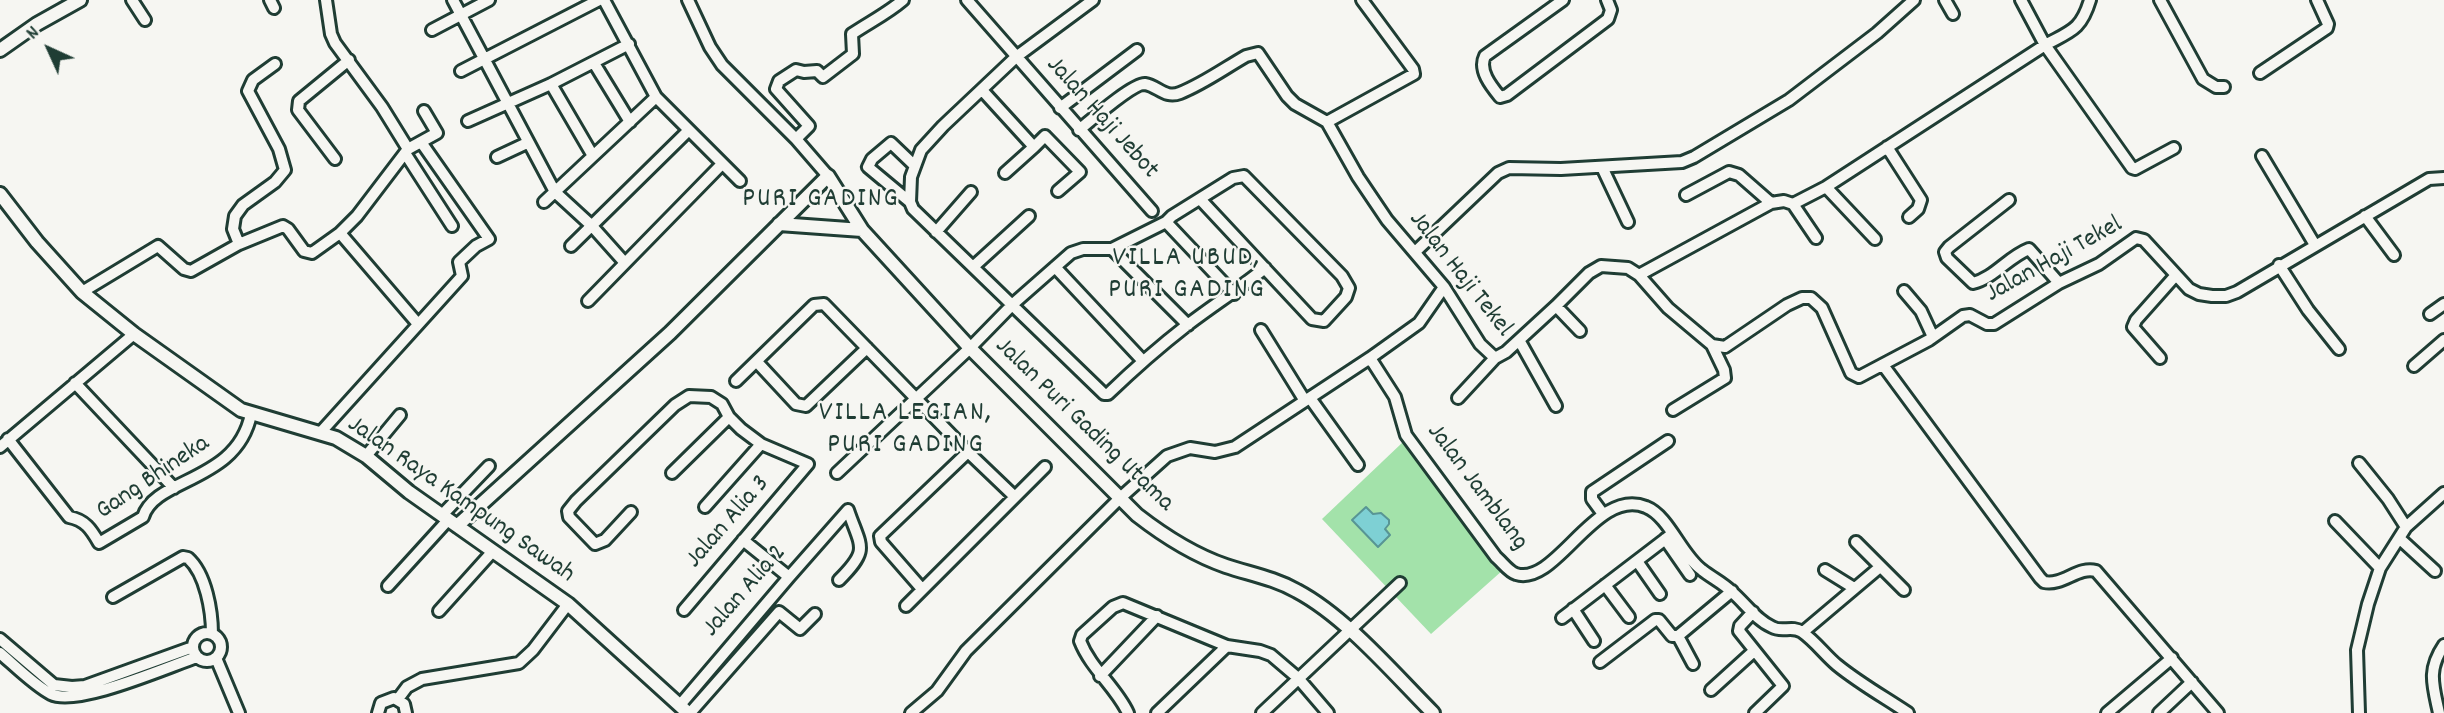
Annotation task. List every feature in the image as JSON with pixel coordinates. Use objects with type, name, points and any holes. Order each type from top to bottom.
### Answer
[{"type":"street","points":[[0,50],[37,24],[80,0]]},
{"type":"street","points":[[132,0],[145,20]]},
{"type":"street","points":[[326,0],[335,43],[349,60],[452,226]]},
{"type":"street","points":[[453,0],[555,192],[592,226],[625,263]]},
{"type":"street","points":[[432,30],[489,0]]},
{"type":"street","points":[[461,71],[601,0],[629,44],[656,97],[740,181]]},
{"type":"street","points":[[449,520],[670,334],[828,176],[715,55],[688,0]]},
{"type":"street","points":[[796,139],[809,126],[776,89],[779,81],[796,70],[817,71],[823,78],[853,54],[852,34],[882,14],[888,13],[903,0]]},
{"type":"street","name":"Jalan Haji Jebot","points":[[967,0],[1152,211]]},
{"type":"street","points":[[909,202],[910,184],[921,150],[943,125],[1016,57],[1093,0]]},
{"type":"street","points":[[1079,130],[1114,101],[1140,85],[1146,84],[1166,94],[1180,93],[1252,53],[1258,53],[1295,104],[1327,122],[1414,74],[1362,0]]},
{"type":"street","points":[[1563,0],[1485,56],[1482,62],[1483,71],[1500,97],[1507,95],[1608,19],[1611,10],[1607,0]]},
{"type":"street","points":[[1415,252],[1498,173],[1509,168],[1602,167],[1682,162],[1694,157],[1789,100],[1877,33],[1914,0]]},
{"type":"street","points":[[1945,0],[1953,14]]},
{"type":"street","points":[[2021,0],[2045,45],[2132,168],[2174,148]]},
{"type":"street","points":[[1793,204],[1826,187],[2074,29],[2084,20],[2090,0]]},
{"type":"street","points":[[2160,0],[2203,79],[2216,87],[2224,87]]},
{"type":"street","points":[[2260,73],[2327,28],[2328,24],[2317,0]]},
{"type":"street","points":[[468,121],[551,84],[629,44]]},
{"type":"street","points":[[1060,108],[1137,50]]},
{"type":"street","points":[[335,159],[297,106],[299,101],[349,60]]},
{"type":"street","points":[[594,63],[630,122]]},
{"type":"street","points":[[239,244],[233,229],[235,216],[243,205],[275,182],[285,170],[279,149],[248,91],[253,80],[275,64]]},
{"type":"street","points":[[551,84],[593,156]]},
{"type":"street","points":[[982,90],[1034,147]]},
{"type":"street","points":[[544,202],[656,97]]},
{"type":"street","points":[[82,292],[155,247],[160,247],[184,270],[191,271],[239,244],[285,226],[304,251],[310,254],[340,233],[380,190],[407,151],[437,133],[424,111]]},
{"type":"street","name":"Jalan Haji Tekel","points":[[1327,122],[1358,177],[1387,220],[1444,287],[1480,344],[1495,358],[1519,340],[1589,273],[1601,266],[1628,268],[1639,275]]},
{"type":"street","points":[[571,246],[689,130]]},
{"type":"street","points":[[1006,173],[1045,136],[1080,172],[1058,191]]},
{"type":"street","points":[[320,433],[463,276],[459,262],[476,246],[489,239],[421,142]]},
{"type":"street","points":[[497,158],[527,143]]},
{"type":"street","points":[[915,166],[891,143],[872,159],[868,167],[909,202],[1009,307],[1104,394],[1108,394],[1143,361],[1188,325],[1265,268]]},
{"type":"street","points":[[1887,147],[1921,200],[1919,209],[1909,217]]},
{"type":"street","points":[[2262,156],[2315,245]]},
{"type":"street","points":[[588,301],[722,164]]},
{"type":"street","points":[[1602,167],[1628,222]]},
{"type":"street","points":[[1686,195],[1729,172],[1740,175],[1771,203]]},
{"type":"street","name":"Jalan Puri Gading Utama","points":[[828,176],[862,230],[970,348],[1067,443],[1119,499],[1164,535],[1212,560],[1298,591],[1324,608],[1433,713]]},
{"type":"street","points":[[837,473],[970,348],[1009,307],[1071,253],[1083,248],[1112,249],[1166,222],[1172,216],[1233,178],[1246,177],[1342,276],[1349,292],[1324,321],[1312,319],[1200,199]]},
{"type":"street","name":"Jalan Haji Tekel","points":[[1712,345],[1725,347],[1787,306],[1802,298],[1811,298],[1822,308],[1854,376],[1866,374],[1933,337],[1963,316],[1970,315],[1987,324],[1994,324],[2059,283],[2099,264],[2138,237],[2144,240],[2189,289],[2199,294],[2226,296],[2246,288],[2279,265],[2429,179],[2444,178]]},
{"type":"street","points":[[1826,187],[1875,239]]},
{"type":"street","points":[[936,232],[971,192]]},
{"type":"street","name":"Jalan Raya Kampung Sawah","points":[[0,194],[37,242],[82,292],[134,334],[242,410],[343,441],[366,456],[449,520],[568,604],[686,710]]},
{"type":"street","points":[[2009,200],[1949,247],[1945,252],[1947,258],[1973,284],[1982,281],[2029,249],[2059,283]]},
{"type":"street","points":[[1672,410],[1721,383],[1725,378],[1724,369],[1712,345],[1668,308],[1639,275],[1771,203],[1784,201],[1793,204],[1816,238]]},
{"type":"street","points":[[973,267],[1029,216]]},
{"type":"street","points":[[2365,216],[2394,255]]},
{"type":"street","points":[[1166,222],[1234,293]]},
{"type":"street","points":[[779,224],[862,230]]},
{"type":"street","points":[[340,233],[418,324]]},
{"type":"street","points":[[1112,249],[1188,325]]},
{"type":"street","points":[[2279,265],[2308,310],[2339,349]]},
{"type":"street","points":[[1055,267],[1143,361]]},
{"type":"street","points":[[2160,358],[2133,327],[2136,320],[2176,275]]},
{"type":"street","points":[[911,713],[937,691],[966,651],[1119,499],[1167,456],[1190,448],[1215,452],[1235,447],[1419,323],[1444,287]]},
{"type":"street","points":[[1904,291],[1921,311],[1933,337]]},
{"type":"street","points":[[736,382],[814,305],[824,304],[1015,497]]},
{"type":"street","points":[[2430,314],[2444,304]]},
{"type":"street","points":[[1556,306],[1580,331]]},
{"type":"street","points":[[1261,330],[1358,465]]},
{"type":"street","points":[[4,443],[134,334]]},
{"type":"street","points":[[1519,340],[1556,406]]},
{"type":"street","points":[[2414,366],[2444,340]]},
{"type":"street","points":[[757,362],[796,404],[806,406],[867,348]]},
{"type":"street","name":"Jalan Jamblang","points":[[1370,358],[1395,397],[1406,435],[1496,557],[1514,574],[1524,575],[1542,568],[1603,514],[1623,505],[1643,506],[1650,509],[1669,536],[1701,570],[1732,591],[1772,628],[1794,628],[1803,632]]},
{"type":"street","points":[[1458,398],[1495,358]]},
{"type":"street","points":[[1883,365],[2040,578],[2044,582],[2056,583],[2086,570],[2096,570],[2218,713]]},
{"type":"street","points":[[75,383],[174,488]]},
{"type":"street","points":[[631,512],[605,540],[595,544],[569,517],[568,511],[576,500],[683,399],[701,396],[711,397],[722,404],[729,417],[761,444],[705,507]]},
{"type":"street","name":"Gang Bhineka","points":[[4,443],[69,517],[86,524],[99,543],[144,517],[145,510],[174,488],[212,470],[235,450],[248,429],[251,414]]},
{"type":"street","points":[[366,456],[400,415]]},
{"type":"street","points":[[672,473],[729,417]]},
{"type":"street","points":[[1603,514],[1592,499],[1592,492],[1668,441]]},
{"type":"street","name":"Jalan Alia 3","points":[[684,610],[808,464],[761,444]]},
{"type":"street","points":[[922,589],[881,542],[880,536],[968,452]]},
{"type":"street","points":[[2359,463],[2406,527]]},
{"type":"street","points":[[388,586],[449,520],[489,466]]},
{"type":"street","points":[[906,606],[1045,467]]},
{"type":"street","points":[[2359,713],[2357,650],[2380,568],[2406,527],[2444,493]]},
{"type":"street","name":"Jalan Alia 2","points":[[686,710],[789,577],[848,510],[862,550],[859,558],[839,580]]},
{"type":"street","points":[[2334,521],[2380,568]]},
{"type":"street","points":[[1562,618],[1669,536],[1690,575]]},
{"type":"street","points":[[2399,538],[2435,571]]},
{"type":"street","points":[[743,540],[789,577]]},
{"type":"street","points":[[1856,542],[1904,590]]},
{"type":"street","points":[[439,611],[493,551]]},
{"type":"street","points":[[113,597],[183,558],[188,558],[199,573],[212,612],[212,634]]},
{"type":"street","points":[[1637,561],[1660,594]]},
{"type":"street","points":[[1880,567],[1803,632],[1838,666],[1908,713]]},
{"type":"street","points":[[1825,570],[1854,588]]},
{"type":"street","points":[[1262,713],[1400,583]]},
{"type":"street","points":[[1605,585],[1629,617]]},
{"type":"street","points":[[1600,662],[1655,620],[1659,620],[1672,636],[1678,636],[1732,591]]},
{"type":"street","points":[[1128,713],[1123,702],[1100,676],[1080,641],[1082,635],[1118,604],[1123,603],[1227,646],[1271,655],[1298,678],[1328,713]]},
{"type":"street","points":[[378,713],[385,700],[398,699],[407,687],[422,679],[519,663],[533,650],[568,604]]},
{"type":"street","points":[[1573,609],[1594,641]]},
{"type":"street","points":[[686,710],[779,612],[800,629],[815,614]]},
{"type":"street","points":[[1753,612],[1739,630],[1783,686],[1755,713]]},
{"type":"street","points":[[1100,676],[1157,617]]},
{"type":"street","points":[[195,652],[196,638],[203,633],[212,634],[220,640],[221,649],[213,659]]},
{"type":"street","points":[[1678,636],[1693,664]]},
{"type":"street","points":[[0,639],[54,685],[72,687],[195,652],[213,659],[239,713]]},
{"type":"street","points":[[1157,713],[1227,646]]},
{"type":"street","points":[[2439,713],[2435,659],[2444,646]]},
{"type":"street","points":[[1711,690],[1754,651]]},
{"type":"street","points":[[0,653],[50,694],[74,698],[94,693],[195,652]]},
{"type":"street","points":[[2107,713],[2172,658]]},
{"type":"street","points":[[213,659],[233,713]]},
{"type":"street","points":[[2159,713],[2193,682]]},
{"type":"street","points":[[398,699],[404,705],[406,713]]},
{"type":"green space","points":[[1403,442],[1503,570],[1431,634],[1322,519]]},
{"type":"water","points":[[1366,507],[1373,514],[1381,513],[1389,520],[1385,529],[1390,535],[1378,547],[1352,520]]},
{"type":"district","name":"PURI GADING","points":[[821,201]]},
{"type":"district","name":"VILLA UBUD, PURI GADING","points":[[1187,276]]},
{"type":"district","name":"VILLA LEGIAN, PURI GADING","points":[[906,431]]}]
